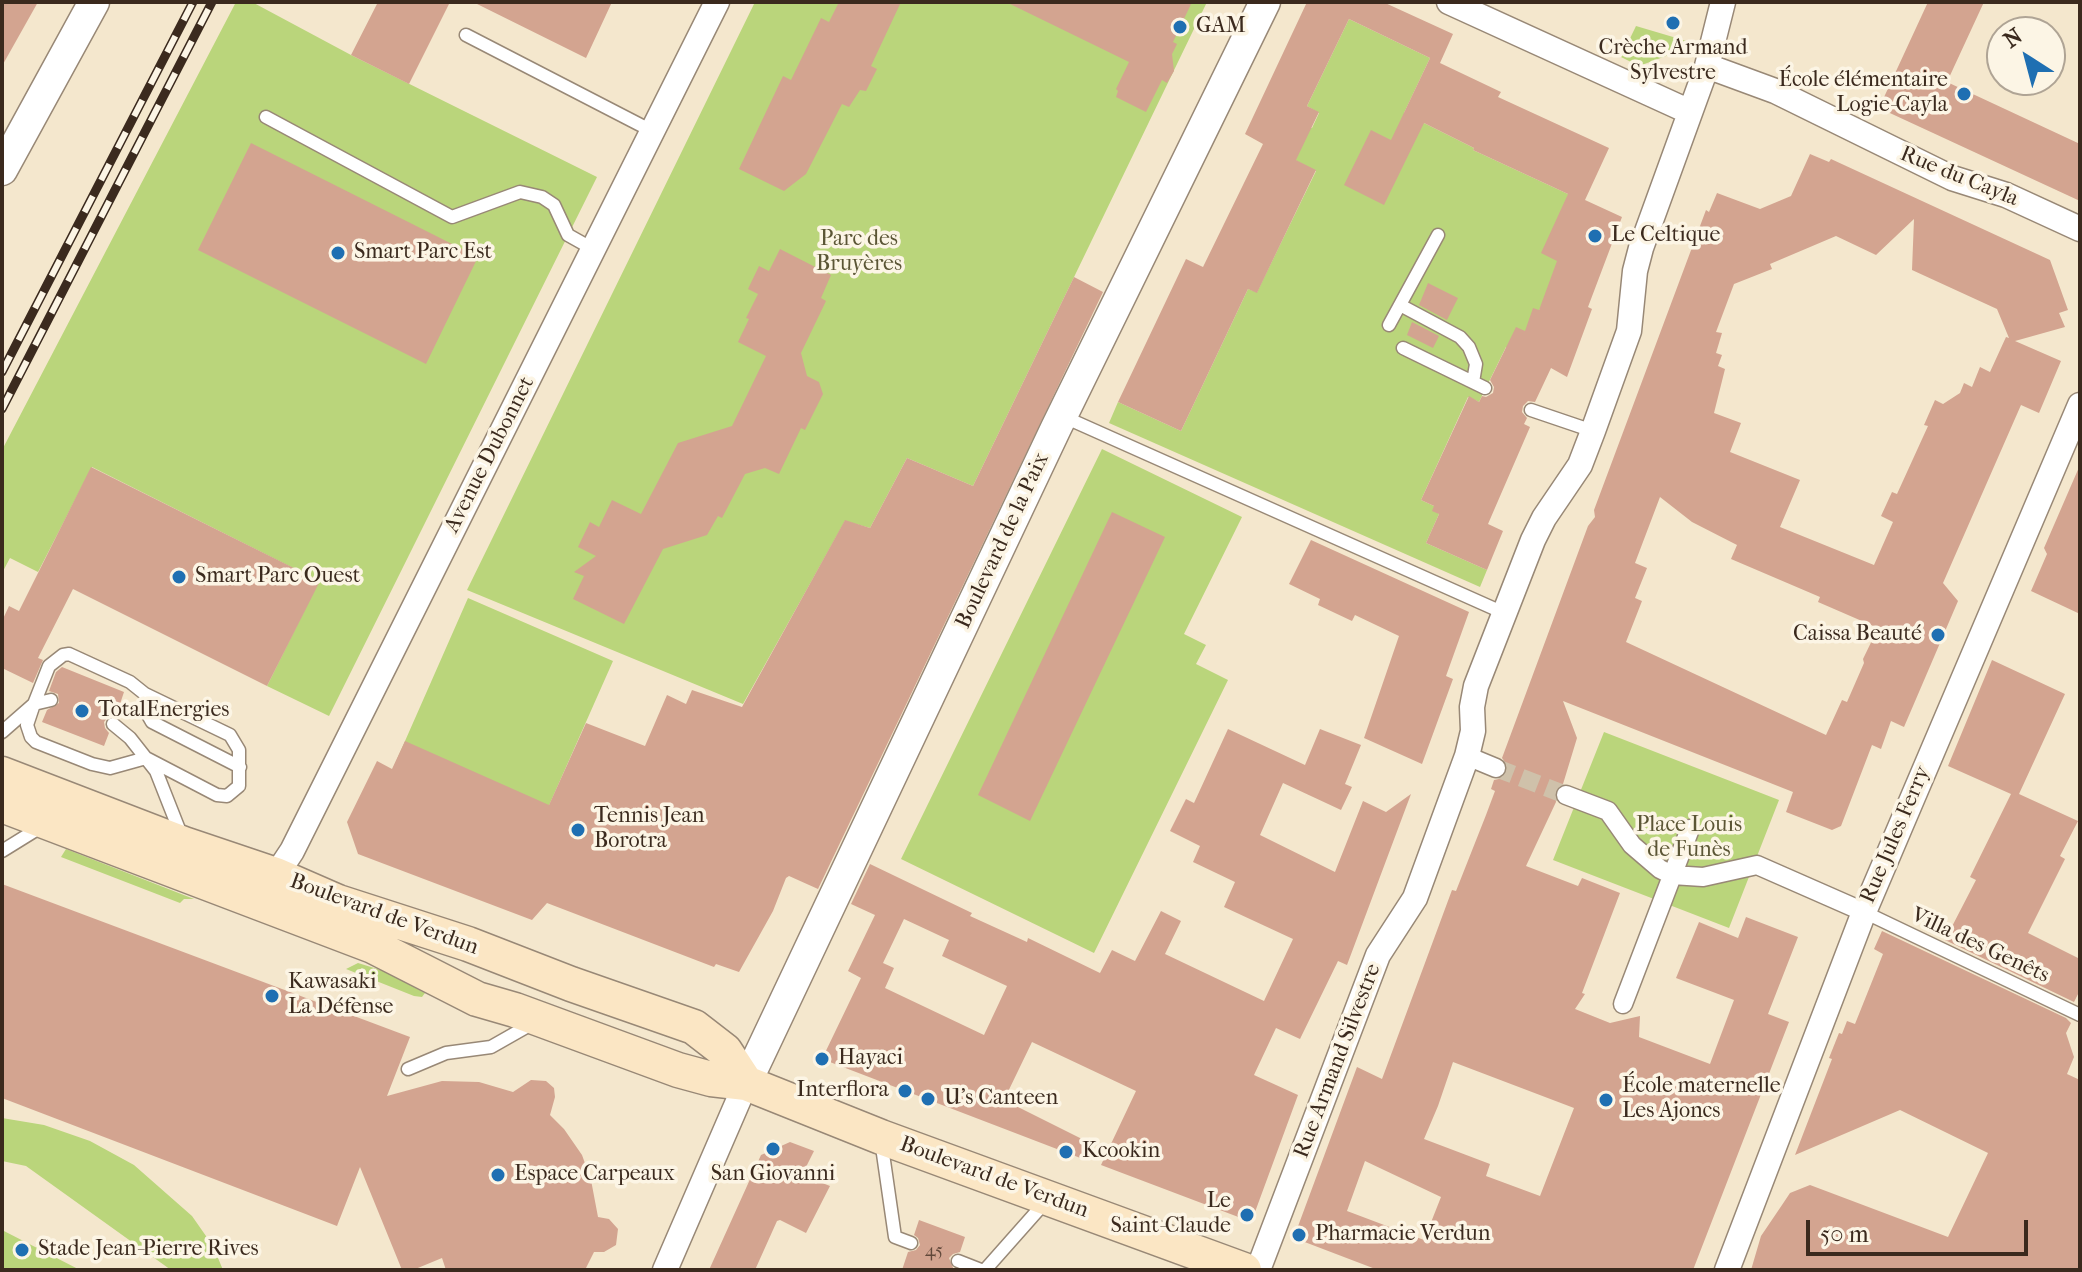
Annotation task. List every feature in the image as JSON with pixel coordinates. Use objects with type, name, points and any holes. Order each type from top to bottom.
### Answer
[{"type":"main road","name":"Boulevard de Verdun","points":[[2,774],[184,844],[276,875],[338,902],[468,944],[694,1027],[725,1051],[746,1083]]},
{"type":"main road","name":"Boulevard de Verdun","points":[[2,805],[373,946],[477,999],[669,1067],[711,1079],[746,1083],[881,1137],[1244,1270]]},
{"type":"street","points":[[2,170],[94,2]]},
{"type":"street","name":"Avenue Dubonnet","points":[[250,899],[276,875],[292,851],[717,2]]},
{"type":"street","name":"Boulevard de la Paix","points":[[746,1083],[1062,416],[1265,2]]},
{"type":"street","points":[[1449,2],[1690,112]]},
{"type":"street","name":"Rue Armand Silvestre","points":[[1258,1270],[1378,955],[1415,898],[1467,756],[1473,731],[1476,686],[1533,540],[1580,465],[1593,431],[1629,331],[1635,271],[1641,248],[1707,66],[1723,2]]},
{"type":"street","name":"Rue du Cayla","points":[[1707,66],[1775,91],[1952,178],[2006,195],[2080,229]]},
{"type":"street","name":"Rue Jules Ferry","points":[[1727,1270],[1864,912],[2080,405]]},
{"type":"street","points":[[1467,756],[1496,768]]},
{"type":"street","points":[[1566,795],[1608,811],[1632,845],[1672,875],[1703,877],[1757,865],[1864,912]]},
{"type":"street","points":[[1623,1004],[1690,829]]},
{"type":"street","points":[[665,1270],[746,1083]]},
{"type":"lane","points":[[466,35],[652,131]]},
{"type":"lane","points":[[266,117],[452,217],[520,192],[542,197],[554,205],[568,235],[593,249]]},
{"type":"lane","points":[[1389,325],[1438,235]]},
{"type":"lane","points":[[1400,305],[1460,337],[1469,347],[1476,364],[1473,382]]},
{"type":"lane","points":[[1403,348],[1485,388]]},
{"type":"lane","points":[[1531,410],[1593,431]]},
{"type":"lane","points":[[1062,416],[1504,613]]},
{"type":"lane","points":[[69,654],[130,682],[145,694],[230,735],[239,750],[239,786],[227,796],[217,795],[146,758],[110,768],[36,742],[27,725],[34,704],[49,666],[69,654]]},
{"type":"lane","points":[[145,694],[152,722],[240,767]]},
{"type":"lane","points":[[2,732],[34,704],[51,700]]},
{"type":"lane","points":[[113,724],[130,738],[163,785],[184,844]]},
{"type":"lane","points":[[2,851],[47,823]]},
{"type":"lane","name":"Villa des Genêts","points":[[1864,912],[2080,1015]]},
{"type":"lane","points":[[408,1069],[446,1053],[491,1047],[540,1019]]},
{"type":"lane","points":[[881,1137],[895,1237],[911,1243]]},
{"type":"lane","points":[[958,1261],[983,1270],[1048,1199]]},
{"type":"green space","points":[[236,2],[252,2],[351,55],[597,177],[329,716],[267,686],[319,581],[92,467],[38,572],[10,558],[2,573],[2,450]]},
{"type":"green space","name":"Parc des Bruyères","points":[[755,2],[1207,2],[973,486],[907,458],[870,528],[845,521],[743,704],[467,590]]},
{"type":"green space","points":[[1349,19],[1430,58],[1404,113],[1473,150],[1568,194],[1566,265],[1539,310],[1519,353],[1506,347],[1479,402],[1468,397],[1421,500],[1434,506],[1439,514],[1426,543],[1487,570],[1480,587],[1109,423],[1118,402],[1181,431],[1248,289],[1257,292],[1316,171],[1285,155],[1300,123],[1312,128],[1319,113],[1307,106]]},
{"type":"green space","points":[[1636,26],[1690,42],[1688,48],[1639,66],[1621,57]]},
{"type":"green space","points":[[1102,449],[1242,517],[1184,634],[1206,645],[1196,664],[1228,680],[1094,953],[901,859]]},
{"type":"green space","points":[[468,598],[613,661],[516,880],[372,816]]},
{"type":"green space","name":"Place Louis de Funès","points":[[1604,732],[1779,800],[1729,928],[1553,860]]},
{"type":"green space","points":[[66,849],[194,899],[184,899],[180,903],[61,857]]},
{"type":"green space","points":[[358,963],[384,971],[425,993],[422,997],[414,996],[346,969]]},
{"type":"green space","points":[[2,1118],[44,1125],[90,1141],[134,1165],[192,1216],[213,1246],[223,1270],[171,1270],[26,1166],[2,1161]]},
{"type":"green space","name":"Stade Jean-Pierre Rives","points":[[2,1230],[80,1270],[2,1270]]},
{"type":"building","points":[[2,2],[38,2],[2,66]]},
{"type":"building","points":[[378,2],[450,2],[409,84],[351,55]]},
{"type":"building","points":[[473,2],[612,2],[586,58]]},
{"type":"building","points":[[839,2],[901,2],[871,66],[877,69],[866,91],[860,90],[849,107],[842,104],[806,174],[784,191],[739,169],[783,76],[791,80],[821,18],[829,22]]},
{"type":"building","points":[[1006,2],[1192,2],[1173,42],[1177,44],[1172,54],[1174,71],[1167,83],[1162,80],[1146,112],[1116,97],[1116,89],[1129,62]]},
{"type":"building","points":[[1307,2],[1383,2],[1453,34],[1440,63],[1501,92],[1498,97],[1609,148],[1585,200],[1622,217],[1588,307],[1592,309],[1567,377],[1551,368],[1535,402],[1528,401],[1523,406],[1522,412],[1527,418],[1524,424],[1530,427],[1488,524],[1503,531],[1487,570],[1426,543],[1439,514],[1432,511],[1434,506],[1421,500],[1469,396],[1479,402],[1482,396],[1493,393],[1490,380],[1516,327],[1525,331],[1533,308],[1539,310],[1557,261],[1541,253],[1568,194],[1473,150],[1424,123],[1384,205],[1344,185],[1371,130],[1391,140],[1430,58],[1349,19],[1307,106],[1319,112],[1296,160],[1316,170],[1257,293],[1248,289],[1181,431],[1118,402],[1186,259],[1203,267],[1263,144],[1245,134]]},
{"type":"building","points":[[1928,2],[1984,2],[1947,82],[2080,144],[2080,201],[1879,108]]},
{"type":"building","name":"Smart Parc Est","points":[[251,143],[478,257],[426,364],[198,250]]},
{"type":"building","points":[[1810,154],[1829,162],[1831,159],[2050,260],[2068,310],[2059,313],[2065,327],[2015,341],[2061,361],[2039,413],[2021,405],[1943,583],[1958,601],[1904,727],[1891,721],[1881,749],[1872,745],[1841,826],[1832,830],[1786,812],[1793,792],[1563,701],[1577,738],[1563,784],[1555,792],[1556,802],[1526,866],[1578,886],[1582,878],[1620,893],[1582,993],[1585,994],[1575,1009],[1610,1023],[1640,1016],[1639,1037],[1710,1064],[1734,1000],[1676,978],[1699,922],[1738,938],[1746,917],[1798,937],[1768,1014],[1789,1022],[1693,1270],[1378,1270],[1302,1241],[1297,1229],[1357,1067],[1382,1079],[1452,890],[1456,891],[1495,791],[1491,789],[1494,780],[1503,778],[1507,772],[1508,766],[1502,758],[1588,526],[1595,517],[1594,510],[1706,210],[1709,212],[1717,193],[1760,209],[1791,196]],"holes":[[[1914,219],[1912,270],[1997,309],[2009,338],[2006,337],[1990,372],[1980,367],[1972,387],[1964,383],[1960,393],[1943,404],[1935,400],[1924,425],[1928,426],[1897,494],[1892,492],[1881,516],[1893,522],[1874,565],[1780,527],[1800,480],[1730,452],[1741,423],[1714,413],[1725,369],[1718,366],[1722,355],[1716,353],[1722,333],[1716,332],[1734,284],[1772,269],[1770,264],[1836,236],[1876,255]],[[1660,497],[1692,522],[1737,545],[1731,559],[1820,597],[1818,602],[1878,628],[1847,702],[1842,700],[1826,735],[1626,642],[1642,601],[1635,598],[1647,568],[1635,563]],[[1453,1062],[1574,1108],[1540,1196],[1486,1176],[1490,1164],[1424,1139]],[[1365,1161],[1441,1197],[1424,1240],[1347,1211]]]},
{"type":"building","points":[[780,249],[831,275],[821,298],[826,301],[801,353],[807,376],[819,382],[823,394],[805,430],[801,428],[779,474],[765,468],[745,474],[722,518],[718,516],[707,535],[663,549],[624,624],[573,599],[584,576],[574,572],[596,556],[578,547],[590,522],[599,527],[612,500],[641,514],[678,443],[732,426],[766,356],[738,342],[758,294],[748,289],[759,266],[769,271]]},
{"type":"building","points":[[1074,277],[1103,292],[818,889],[789,876],[786,878],[773,911],[739,972],[716,964],[714,967],[547,903],[532,920],[358,854],[347,822],[377,761],[392,769],[405,741],[549,805],[586,723],[645,746],[667,695],[686,704],[692,690],[742,707],[845,520],[870,528],[907,458],[973,486]]},
{"type":"building","points":[[1428,283],[1458,298],[1447,320],[1419,305]]},
{"type":"building","points":[[1412,322],[1439,336],[1433,348],[1407,335]]},
{"type":"building","points":[[2080,465],[2080,614],[2031,591],[2047,554],[2044,548]]},
{"type":"building","name":"Smart Parc Ouest","points":[[91,467],[320,581],[267,686],[73,589],[38,658],[43,660],[33,683],[2,668],[2,621],[9,606],[19,611]]},
{"type":"building","points":[[1112,512],[1165,537],[1030,821],[978,795]]},
{"type":"building","points":[[1311,540],[1469,612],[1446,676],[1453,679],[1422,764],[1364,738],[1399,636],[1355,615],[1352,621],[1318,605],[1320,599],[1289,584]]},
{"type":"building","points":[[1992,660],[2065,694],[2019,794],[2078,821],[2060,856],[2065,859],[2028,933],[2080,959],[2080,990],[2074,1002],[1945,940],[1976,880],[1970,877],[2011,794],[1948,766]]},
{"type":"building","name":"TotalEnergies","points":[[62,667],[124,692],[116,716],[109,716],[104,722],[109,733],[104,746],[42,722],[47,710],[59,703],[58,694],[49,691],[56,672]]},
{"type":"building","points":[[1228,729],[1305,765],[1320,729],[1361,745],[1345,784],[1352,787],[1341,810],[1283,783],[1260,835],[1335,872],[1363,801],[1386,812],[1411,794],[1347,965],[1338,961],[1300,1039],[1276,1028],[1254,1075],[1298,1095],[1255,1212],[1241,1218],[1101,1165],[1136,1091],[1032,1042],[1004,1100],[1090,1143],[1083,1159],[822,1059],[861,978],[848,971],[875,915],[851,904],[870,864],[972,913],[970,916],[1027,942],[1028,938],[1100,973],[1112,950],[1135,961],[1161,911],[1181,921],[1165,954],[1264,1001],[1293,939],[1224,907],[1235,882],[1193,862],[1200,846],[1170,831],[1186,799],[1194,803]],"holes":[[[904,919],[949,940],[942,956],[1007,986],[984,1035],[885,988],[894,968],[883,963]]]},
{"type":"building","points":[[2,884],[410,1037],[387,1096],[442,1081],[479,1082],[513,1092],[531,1080],[546,1081],[554,1088],[550,1115],[582,1155],[591,1180],[598,1217],[609,1219],[618,1229],[616,1245],[604,1252],[594,1252],[585,1270],[446,1270],[442,1258],[413,1270],[402,1270],[360,1167],[337,1226],[2,1098]]},
{"type":"building","points":[[1882,931],[2071,1023],[2066,1033],[2074,1057],[2067,1074],[2080,1080],[2080,1270],[1751,1270],[1761,1236],[1790,1193],[1810,1185],[1948,1237],[1988,1153],[1900,1110],[1795,1155],[1839,1033],[1842,1034],[1847,1021],[1855,1024],[1883,954],[1874,949]]},
{"type":"building","points":[[790,1142],[814,1151],[802,1175],[830,1186],[806,1233],[777,1221],[755,1270],[709,1270],[761,1155]]},
{"type":"building","points":[[919,1220],[965,1237],[960,1252],[949,1258],[954,1270],[902,1270],[908,1252],[920,1245],[914,1235]]},
{"type":"tunnel","points":[[1496,768],[1566,795]]},
{"type":"railway","points":[[2,372],[193,2]]},
{"type":"railway","points":[[2,409],[212,2]]},
{"type":"place","name":"Crèche Armand Sylvestre","points":[[1673,23]]},
{"type":"place","name":"GAM","points":[[1180,27]]},
{"type":"place","name":"École élémentaire Logie-Cayla","points":[[1964,94]]},
{"type":"place","name":"Le Celtique","points":[[1595,236]]},
{"type":"place","name":"Smart Parc Est","points":[[338,253]]},
{"type":"place","name":"Smart Parc Ouest","points":[[179,577]]},
{"type":"place","name":"Caissa Beauté","points":[[1938,635]]},
{"type":"place","name":"TotalEnergies","points":[[82,711]]},
{"type":"place","name":"Tennis Jean Borotra","points":[[578,830]]},
{"type":"place","name":"Kawasaki La Défense","points":[[272,996]]},
{"type":"place","name":"Hayaci","points":[[822,1059]]},
{"type":"place","name":"Interflora","points":[[905,1091]]},
{"type":"place","name":"U's Canteen","points":[[928,1099]]},
{"type":"place","name":"École maternelle Les Ajoncs","points":[[1606,1100]]},
{"type":"place","name":"San Giovanni","points":[[773,1149]]},
{"type":"place","name":"Kcookin","points":[[1066,1152]]},
{"type":"place","name":"Espace Carpeaux","points":[[498,1175]]},
{"type":"place","name":"Le Saint-Claude","points":[[1247,1215]]},
{"type":"place","name":"Pharmacie Verdun","points":[[1299,1235]]},
{"type":"place","name":"Stade Jean-Pierre Rives","points":[[22,1250]]}]
